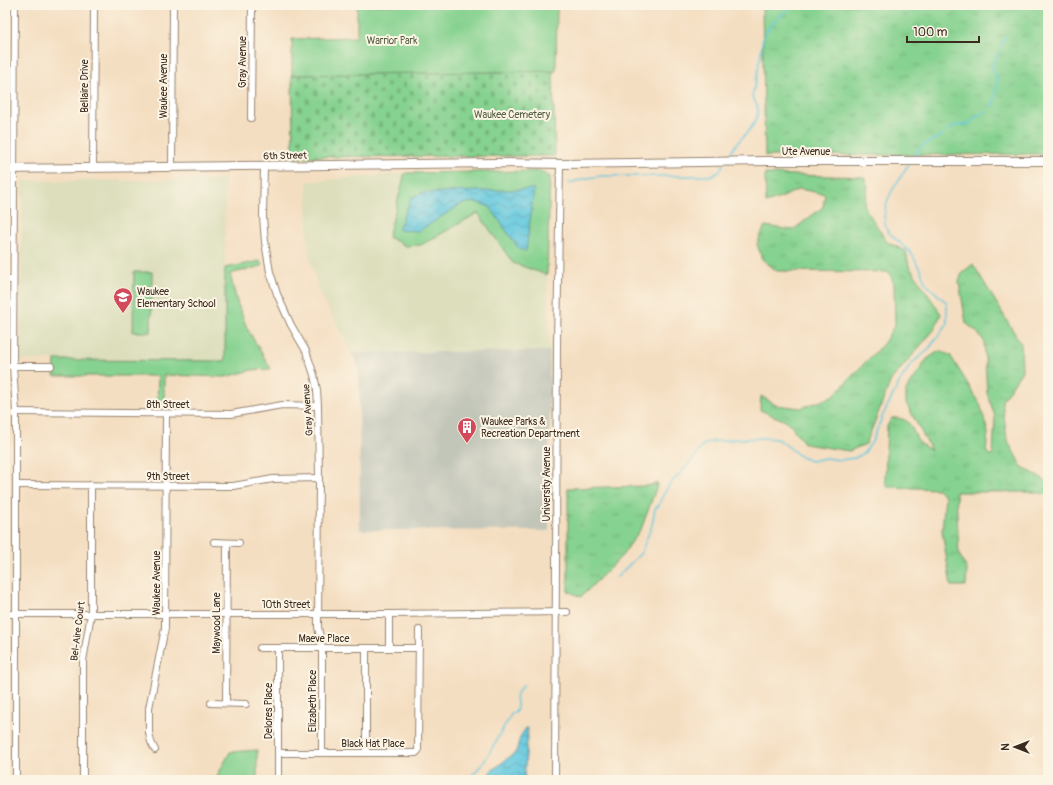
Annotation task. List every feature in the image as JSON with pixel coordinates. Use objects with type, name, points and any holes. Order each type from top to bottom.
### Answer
[{"type":"main road","name":"Ute Avenue","points":[[562,164],[1048,161]]},
{"type":"main road","name":"6th Street","points":[[5,169],[495,163],[562,164]]},
{"type":"street","points":[[14,5],[13,366],[16,412],[16,780]]},
{"type":"street","name":"Bellaire Drive","points":[[93,168],[94,5]]},
{"type":"street","name":"Waukee Avenue","points":[[172,167],[173,5]]},
{"type":"street","name":"Gray Avenue","points":[[251,118],[252,5]]},
{"type":"street","name":"University Avenue","points":[[555,780],[557,344],[562,164]]},
{"type":"street","name":"Gray Avenue","points":[[264,166],[263,210],[265,242],[270,272],[277,294],[291,325],[306,351],[314,375],[318,406],[318,614]]},
{"type":"street","points":[[5,280],[13,280]]},
{"type":"street","points":[[5,366],[51,366]]},
{"type":"street","name":"8th Street","points":[[16,412],[231,414],[282,405],[318,406]]},
{"type":"street","name":"Waukee Avenue","points":[[155,750],[149,733],[149,708],[165,628],[166,615],[166,414]]},
{"type":"street","name":"9th Street","points":[[16,485],[233,486],[273,479],[319,478]]},
{"type":"street","name":"Bel-Aire Court","points":[[83,780],[83,661],[91,614],[91,485]]},
{"type":"street","points":[[214,542],[239,543]]},
{"type":"street","name":"Maywood Lane","points":[[226,703],[227,543]]},
{"type":"street","name":"10th Street","points":[[5,614],[166,615],[567,612]]},
{"type":"street","name":"Elizabeth Place","points":[[318,614],[318,627],[322,648],[322,753]]},
{"type":"street","points":[[389,614],[389,648]]},
{"type":"street","name":"Black Hat Place","points":[[278,753],[416,753],[418,751],[419,630]]},
{"type":"street","name":"Maeve Place","points":[[260,648],[419,648]]},
{"type":"street","name":"Delores Place","points":[[278,648],[278,774]]},
{"type":"street","points":[[366,648],[366,753]]},
{"type":"street","points":[[211,703],[246,704]]},
{"type":"shaded area","points":[[405,173],[403,183],[421,245],[478,213],[513,263],[547,275],[550,351],[352,353],[318,289],[308,250],[307,182]]},
{"type":"shaded area","name":"Waukee Elementary School","points":[[225,180],[225,361],[21,360],[22,181]]},
{"type":"shaded area","points":[[550,351],[549,531],[360,530],[359,369],[352,353]]},
{"type":"green space","name":"Warrior Park","points":[[357,5],[557,5],[556,71],[292,75],[292,39],[357,37]]},
{"type":"green space","points":[[762,5],[1048,5],[1048,154],[765,156]]},
{"type":"green space","name":"Waukee Cemetery","points":[[553,71],[555,156],[293,157],[292,75]]},
{"type":"green space","points":[[541,171],[550,177],[547,275],[513,263],[478,213],[421,245],[406,246],[388,237],[405,173]]},
{"type":"green space","points":[[765,174],[864,177],[868,186],[864,206],[887,242],[906,251],[909,266],[941,314],[934,330],[891,380],[866,444],[849,451],[805,444],[788,422],[760,410],[761,396],[776,405],[801,408],[832,397],[884,343],[895,324],[894,284],[889,272],[777,271],[762,259],[757,244],[765,226],[793,230],[823,207],[825,194],[799,189],[766,203]]},
{"type":"green space","points":[[260,261],[262,266],[230,274],[237,302],[247,328],[271,369],[252,370],[226,377],[164,375],[164,407],[157,407],[158,376],[54,376],[55,360],[225,361],[225,268]]},
{"type":"green space","points":[[973,264],[1021,344],[1022,371],[1002,401],[1007,439],[1021,466],[1048,482],[1048,495],[1036,492],[956,492],[959,554],[967,569],[966,586],[951,586],[942,531],[945,496],[938,489],[887,487],[885,480],[887,426],[892,418],[899,418],[908,422],[920,443],[931,450],[906,403],[906,391],[927,359],[939,351],[950,355],[980,404],[988,433],[986,451],[990,456],[993,455],[995,417],[987,393],[984,341],[977,332],[966,323],[959,282],[962,273]]},
{"type":"green space","points":[[134,272],[152,272],[151,332],[133,332]]},
{"type":"green space","points":[[658,483],[642,527],[622,556],[581,597],[568,591],[568,488],[647,486]]},
{"type":"green space","points":[[257,750],[257,780],[215,780],[230,752]]},
{"type":"water","points":[[534,189],[526,251],[519,249],[490,207],[476,202],[461,204],[419,231],[398,230],[411,198],[421,193]]},
{"type":"water","points":[[526,728],[528,728],[524,780],[488,780],[490,772],[516,752],[520,737]]},
{"type":"waterway","points":[[728,158],[737,143],[755,122],[758,115],[757,106],[752,97],[758,71],[763,37],[770,26],[792,5]]},
{"type":"waterway","points":[[1000,47],[1006,36]]},
{"type":"waterway","points":[[992,107],[995,98],[997,81],[995,72],[992,69],[999,51]]},
{"type":"waterway","points":[[946,132],[953,126],[969,124],[975,117],[986,111]]},
{"type":"waterway","points":[[912,158],[922,146],[942,135]]},
{"type":"waterway","points":[[569,183],[600,176],[709,176],[719,172],[723,165]]},
{"type":"waterway","points":[[617,577],[641,553],[652,525],[655,509],[659,505],[669,485],[695,457],[703,445],[710,442],[738,439],[776,439],[781,441],[801,457],[811,461],[826,458],[840,460],[855,458],[864,453],[872,442],[883,415],[900,381],[912,363],[928,350],[947,324],[947,303],[926,284],[911,253],[887,231],[884,213],[886,205],[893,188],[908,165]]},
{"type":"waterway","points":[[468,780],[484,762],[512,713],[515,713],[517,709],[517,693],[524,685]]},
{"type":"place","name":"Waukee Elementary School","points":[[123,314]]},
{"type":"place","name":"Waukee Parks & Recreation Department","points":[[467,444]]}]
